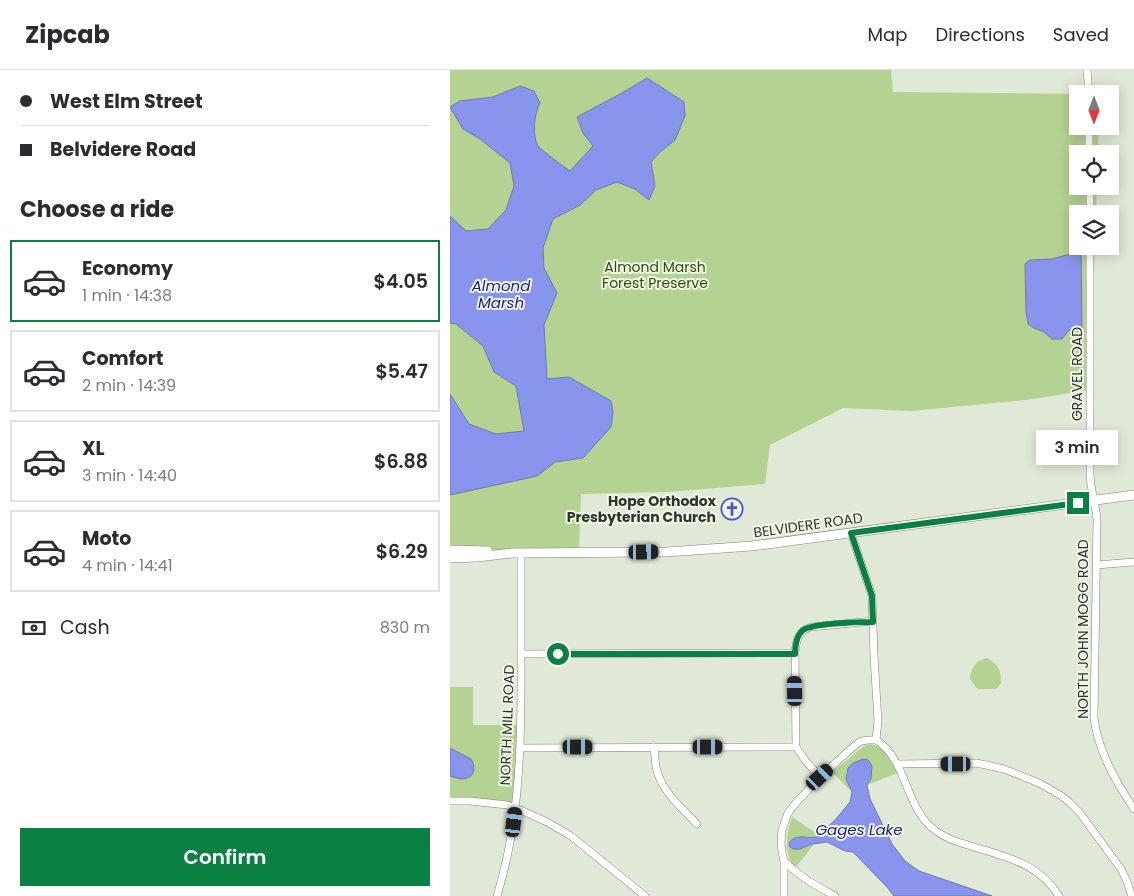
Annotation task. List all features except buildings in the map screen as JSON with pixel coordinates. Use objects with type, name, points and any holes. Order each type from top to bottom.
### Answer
[{"type":"main road","name":"BELVIDERE ROAD","points":[[450,558],[517,553],[666,552],[728,548],[1134,495]]},
{"type":"main road","name":"BELVIDERE ROAD","points":[[450,550],[517,553]]},
{"type":"street","points":[[1087,70],[1088,85]]},
{"type":"street","name":"GRAVEL ROAD","points":[[1090,255],[1090,473],[1094,500]]},
{"type":"street","name":"NORTH JOHN MOGG ROAD","points":[[1094,500],[1096,509],[1095,728],[1107,762],[1119,786],[1134,809]]},
{"type":"street","points":[[851,533],[872,596],[878,721],[876,740]]},
{"type":"street","name":"NORTH MILL ROAD","points":[[497,896],[502,881],[516,808],[520,748],[521,654],[517,553]]},
{"type":"street","points":[[1096,565],[1134,562]]},
{"type":"street","points":[[820,777],[796,747],[795,654],[797,640],[804,629],[811,627],[873,622]]},
{"type":"street","points":[[521,654],[795,654]]},
{"type":"street","points":[[784,896],[784,861],[781,842],[785,820],[795,804],[820,777],[857,744],[861,741],[876,740],[883,744],[898,764],[915,806],[927,823],[935,830],[955,841],[1031,867],[1046,879],[1059,896]]},
{"type":"street","points":[[654,747],[656,767],[661,782],[668,794],[698,824]]},
{"type":"street","points":[[520,748],[796,747]]},
{"type":"street","points":[[898,764],[976,763],[1004,769],[1049,788],[1069,802],[1080,813],[1121,869],[1132,896]]},
{"type":"street","points":[[450,801],[507,805],[547,822],[571,836],[645,896]]},
{"type":"street","points":[[784,861],[810,883],[835,896]]},
{"type":"green space","name":"Almond Marsh Forest Preserve","points":[[450,70],[891,70],[893,92],[1069,94],[1069,135],[1099,135],[1098,145],[1069,145],[1069,195],[1097,195],[1096,205],[1069,205],[1069,255],[1095,255],[1090,390],[1026,400],[911,411],[843,408],[770,445],[765,484],[668,492],[581,494],[579,552],[513,553],[450,550]]},
{"type":"green space","points":[[987,658],[998,668],[1001,683],[996,689],[977,689],[970,679],[972,671],[977,663]]},
{"type":"green space","points":[[450,687],[473,687],[473,725],[519,725],[514,799],[509,803],[450,798]]},
{"type":"green space","points":[[870,744],[884,751],[897,773],[867,785],[871,779],[872,766],[863,759],[859,760],[852,764],[846,772],[852,792],[832,772],[864,746]]},
{"type":"green space","points":[[792,817],[819,835],[815,838],[797,837],[791,840],[789,843],[804,848],[815,843],[795,868],[787,849],[788,831]]},
{"type":"water","name":"Almond Marsh","points":[[647,78],[684,102],[685,116],[675,140],[651,162],[655,186],[649,200],[635,189],[617,182],[596,190],[580,205],[553,219],[543,248],[544,268],[557,293],[544,325],[547,379],[569,377],[611,401],[613,412],[611,427],[583,458],[555,462],[537,476],[450,495],[450,394],[469,424],[496,434],[524,431],[516,386],[494,372],[483,346],[456,324],[450,323],[450,216],[466,231],[488,229],[506,210],[514,186],[510,163],[480,139],[463,129],[450,107],[460,101],[493,97],[520,86],[534,91],[540,103],[534,124],[538,146],[570,171],[593,146],[583,133],[577,117]]},
{"type":"water","points":[[1069,254],[1081,255],[1082,331],[1069,330],[1062,339],[1052,339],[1044,332],[1028,324],[1026,311],[1025,264],[1030,260],[1052,259]]},
{"type":"water","points":[[450,748],[471,759],[474,769],[470,777],[463,779],[450,776]]},
{"type":"water","name":"Gages Lake","points":[[863,759],[868,760],[872,766],[871,779],[867,785],[870,799],[892,844],[905,861],[919,871],[992,896],[894,896],[853,852],[845,851],[827,842],[812,844],[800,849],[790,847],[789,843],[795,838],[817,837],[836,819],[850,802],[852,792],[846,779],[848,768],[853,763]]},
{"type":"place","name":"Hope Orthodox Presbyterian Church","points":[[732,509]]},
{"type":"route","points":[[558,654],[795,654],[797,640],[804,629],[827,625],[873,622],[870,586],[851,533],[1078,503]]}]
